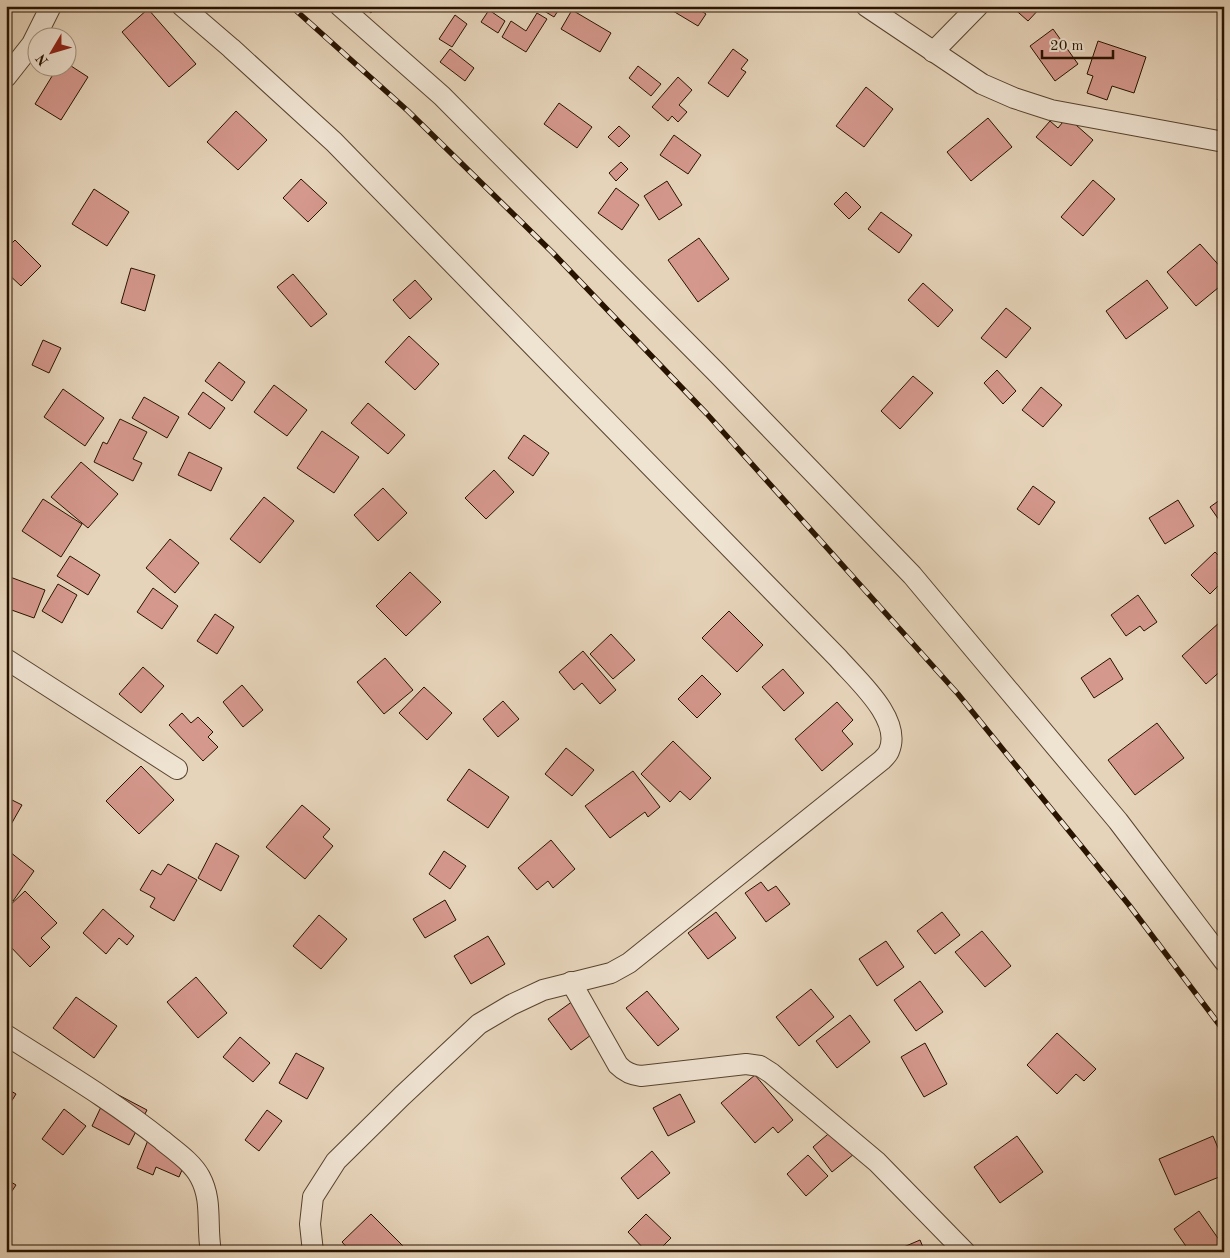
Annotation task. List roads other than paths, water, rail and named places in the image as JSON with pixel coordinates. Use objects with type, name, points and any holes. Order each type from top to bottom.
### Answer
[{"type":"street","points":[[6,77],[32,44],[51,6]]},
{"type":"street","points":[[182,6],[334,142],[838,658],[881,707],[890,725],[891,743],[889,751],[882,760],[629,963],[611,973],[543,990],[519,1001],[479,1024],[336,1161],[313,1197],[310,1224],[313,1252]]},
{"type":"street","points":[[340,6],[449,103],[725,381],[912,575],[1118,822],[1224,961]]},
{"type":"street","points":[[866,6],[982,84],[1014,98],[1051,110],[1224,142]]},
{"type":"street","points":[[933,52],[978,6]]},
{"type":"street","points":[[6,659],[177,770]]},
{"type":"street","points":[[571,982],[618,1065],[631,1075],[641,1076],[746,1064],[760,1066],[771,1073],[877,1162],[965,1252]]},
{"type":"street","points":[[6,1035],[134,1118],[186,1159],[199,1176],[208,1198],[208,1239],[211,1252]]},
{"type":"railway","points":[[291,6],[408,111],[553,253],[707,414],[958,694],[1129,905],[1224,1031]]}]
